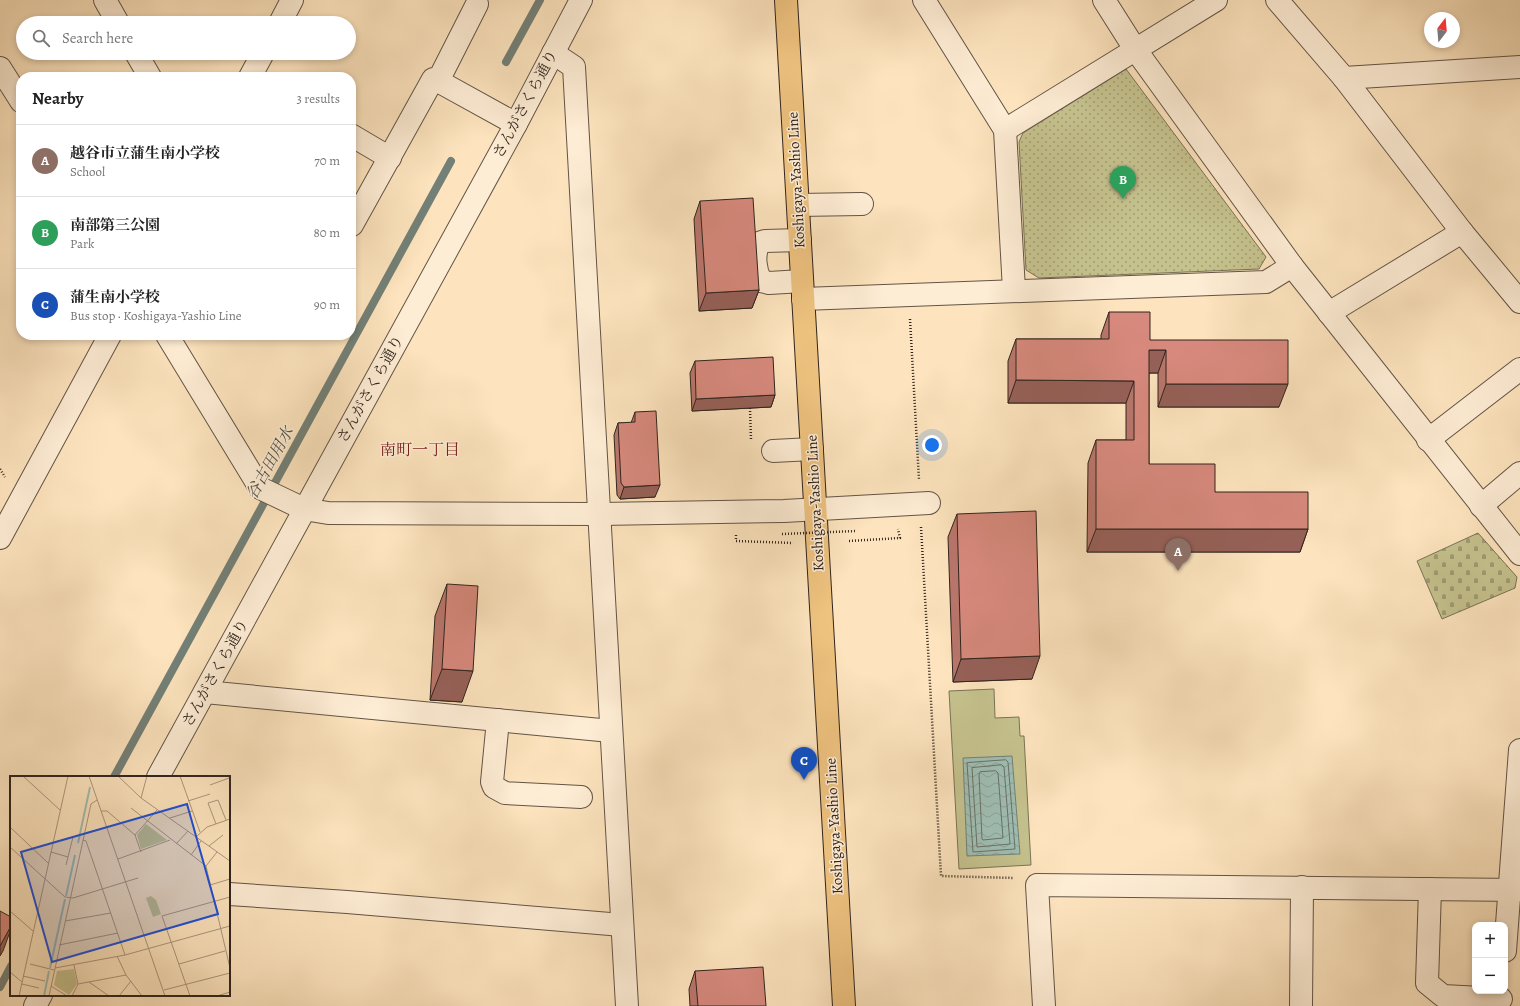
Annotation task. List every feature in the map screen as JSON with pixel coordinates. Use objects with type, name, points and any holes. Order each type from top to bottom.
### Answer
[{"type":"main road","name":"Koshigaya-Yashio Line","points":[[786,0],[844,1006]]},
{"type":"street","points":[[105,0],[114,16]]},
{"type":"street","points":[[284,16],[292,0]]},
{"type":"street","name":"さんがさくら通り","points":[[159,776],[206,692],[304,509],[516,124],[581,0]]},
{"type":"street","points":[[924,0],[1005,130],[1005,201],[1014,290]]},
{"type":"street","points":[[1104,0],[1135,49],[1292,266],[1428,440],[1520,554]]},
{"type":"street","points":[[1005,130],[1216,0]]},
{"type":"street","points":[[1277,0],[1344,78],[1462,232],[1520,302]]},
{"type":"street","points":[[438,81],[477,4]]},
{"type":"street","points":[[553,53],[574,67],[627,1006]]},
{"type":"street","points":[[140,60],[147,72]]},
{"type":"street","points":[[253,72],[260,60]]},
{"type":"street","points":[[0,68],[16,93]]},
{"type":"street","points":[[1344,78],[1520,68]]},
{"type":"street","points":[[356,219],[433,79],[516,124]]},
{"type":"street","points":[[356,139],[390,158]]},
{"type":"street","points":[[798,205],[862,204]]},
{"type":"street","points":[[1329,313],[1462,232]]},
{"type":"street","points":[[800,240],[765,241],[758,243],[756,260],[758,274],[762,281],[802,290],[909,294],[1266,282],[1292,266]]},
{"type":"street","points":[[0,538],[107,340]]},
{"type":"street","points":[[170,340],[260,488],[304,509],[328,513],[600,514],[741,502],[816,509],[925,503]]},
{"type":"street","points":[[1428,440],[1520,369]]},
{"type":"street","points":[[773,451],[812,449]]},
{"type":"street","points":[[1481,506],[1520,473]]},
{"type":"street","points":[[206,692],[611,731]]},
{"type":"street","points":[[498,720],[492,782],[494,787],[505,793],[581,797]]},
{"type":"street","points":[[1508,933],[1515,890],[1520,750]]},
{"type":"street","points":[[1044,1006],[1037,885],[1515,890]]},
{"type":"street","points":[[1301,1006],[1302,887]]},
{"type":"street","points":[[1430,888],[1426,983],[1443,996],[1501,999]]},
{"type":"street","points":[[230,894],[347,902],[622,925]]},
{"type":"street","points":[[35,1006],[40,996]]},
{"type":"path","points":[[909,294],[925,503],[941,876],[1012,877],[1037,885]]},
{"type":"path","points":[[750,408],[752,444]]},
{"type":"path","points":[[848,541],[900,538],[899,529],[892,529]]},
{"type":"path","points":[[774,533],[863,531]]},
{"type":"path","points":[[743,533],[736,532],[736,541],[792,543]]},
{"type":"green space","points":[[1126,69],[1266,257],[1259,269],[1039,278],[1026,270],[1019,142],[1023,133]]},
{"type":"green space","points":[[1478,533],[1517,577],[1515,588],[1442,619],[1417,561]]},
{"type":"green space","points":[[994,689],[995,718],[1019,717],[1020,736],[1024,736],[1031,865],[959,869],[949,691]]},
{"type":"water","points":[[1012,756],[1020,854],[967,856],[963,758]]},
{"type":"building","points":[[753,198],[759,290],[706,293],[700,201]]},
{"type":"building","points":[[1109,312],[1150,312],[1150,340],[1288,340],[1288,384],[1166,384],[1166,350],[1149,350],[1149,464],[1215,464],[1215,492],[1308,492],[1308,529],[1096,529],[1096,440],[1134,440],[1134,381],[1016,380],[1016,339],[1109,339]]},
{"type":"building","points":[[773,357],[775,395],[696,399],[695,361]]},
{"type":"building","points":[[656,411],[660,485],[624,487],[621,483],[618,423],[635,422],[635,412]]},
{"type":"building","points":[[1036,511],[1040,656],[961,659],[957,514]]},
{"type":"building","points":[[447,584],[478,586],[473,671],[442,669]]},
{"type":"building","points":[[0,911],[10,916],[10,928],[0,946]]},
{"type":"building","points":[[763,967],[766,1006],[698,1006],[695,971]]},
{"type":"waterway","name":"谷古田用水","points":[[506,62],[540,0]]},
{"type":"waterway","name":"谷古田用水","points":[[356,335],[451,161]]},
{"type":"waterway","name":"谷古田用水","points":[[115,776],[353,340]]},
{"type":"waterway","name":"谷古田用水","points":[[0,987],[10,968]]},
{"type":"place","name":"南部第三公園","points":[[1123,199]]},
{"type":"place","name":"越谷市立蒲生南小学校","points":[[1178,571]]},
{"type":"place","name":"蒲生南小学校","points":[[804,780]]},
{"type":"district","name":"南町一丁目","points":[[420,450]]}]
